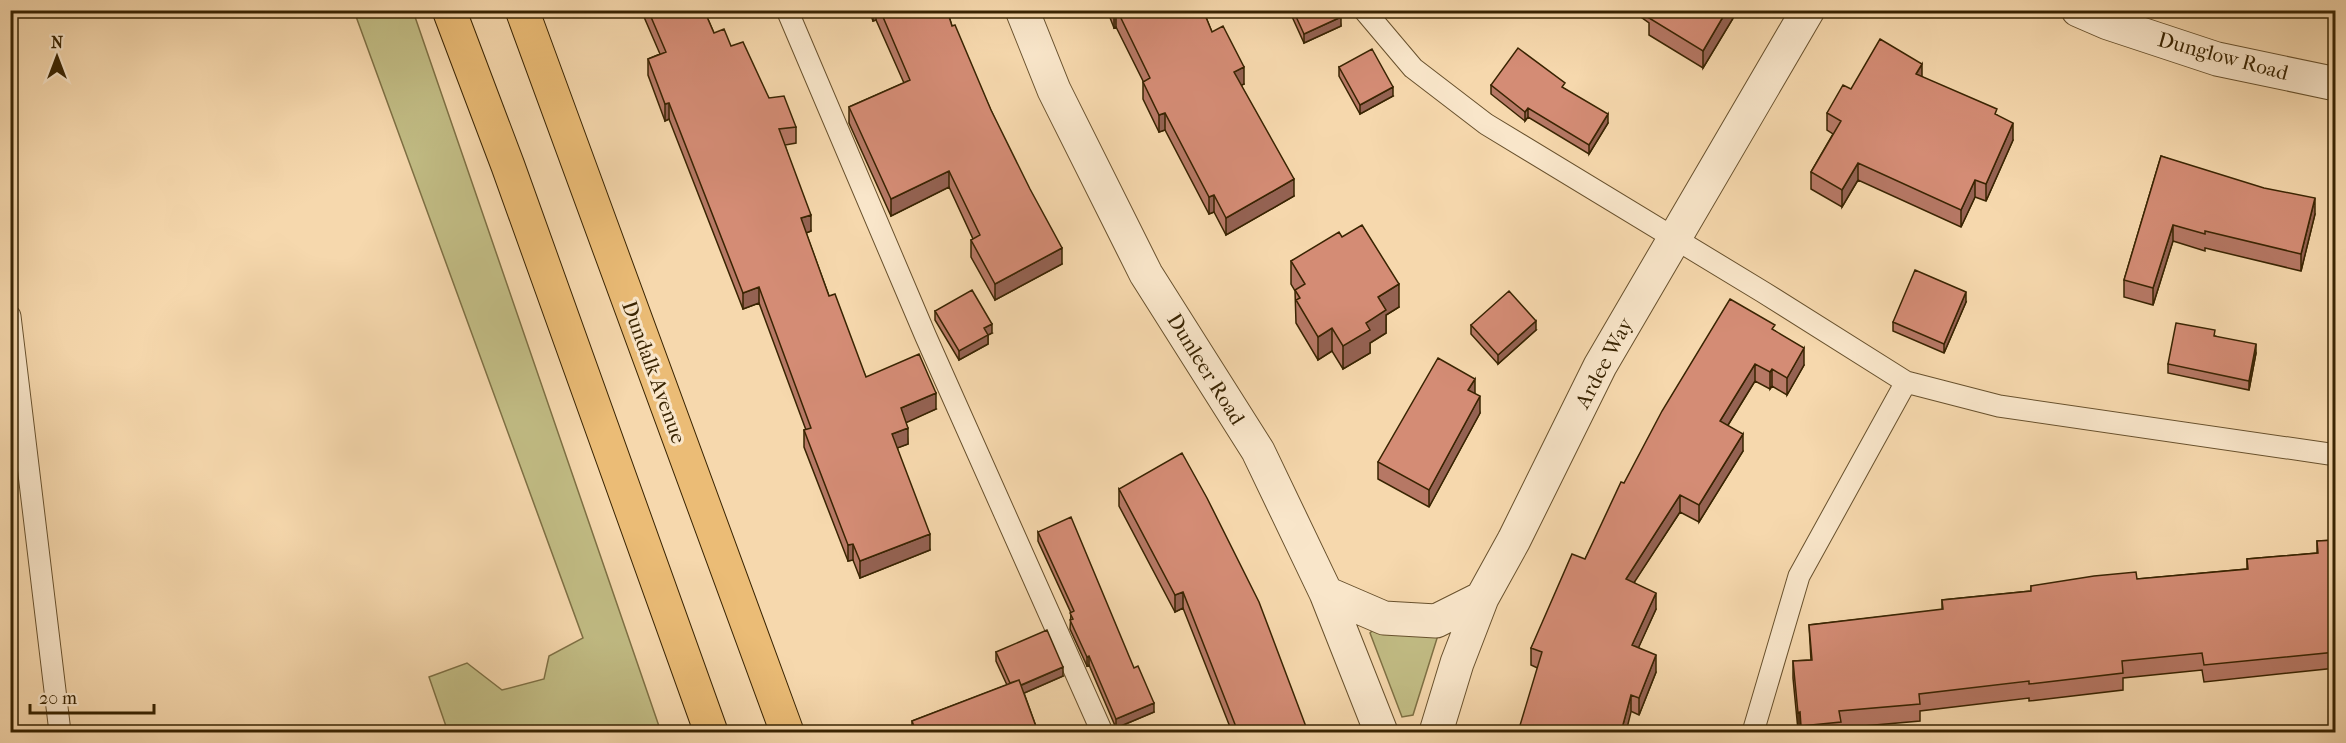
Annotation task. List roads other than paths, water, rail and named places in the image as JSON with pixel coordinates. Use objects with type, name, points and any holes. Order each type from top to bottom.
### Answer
[{"type":"main road","points":[[448,10],[508,166],[711,732]]},
{"type":"main road","name":"Dundalk Avenue","points":[[522,10],[787,732]]},
{"type":"street","name":"Dunleer Road","points":[[1022,10],[1054,90],[1146,274],[1258,451],[1326,593],[1382,732]]},
{"type":"street","name":"Ardee Way","points":[[1436,732],[1457,663],[1482,598],[1514,540],[1600,366],[1808,10]]},
{"type":"street","name":"Dunglow Road","points":[[2078,10],[2108,23],[2217,59],[2336,84]]},
{"type":"street","points":[[1326,593],[1384,618],[1436,621],[1482,598]]},
{"type":"lane","points":[[787,10],[926,337],[1102,732]]},
{"type":"lane","points":[[1364,10],[1413,68],[1486,124],[1906,382],[1999,406],[2336,455]]},
{"type":"lane","points":[[10,316],[60,732]]},
{"type":"lane","points":[[1753,732],[1799,576],[1906,382]]}]
